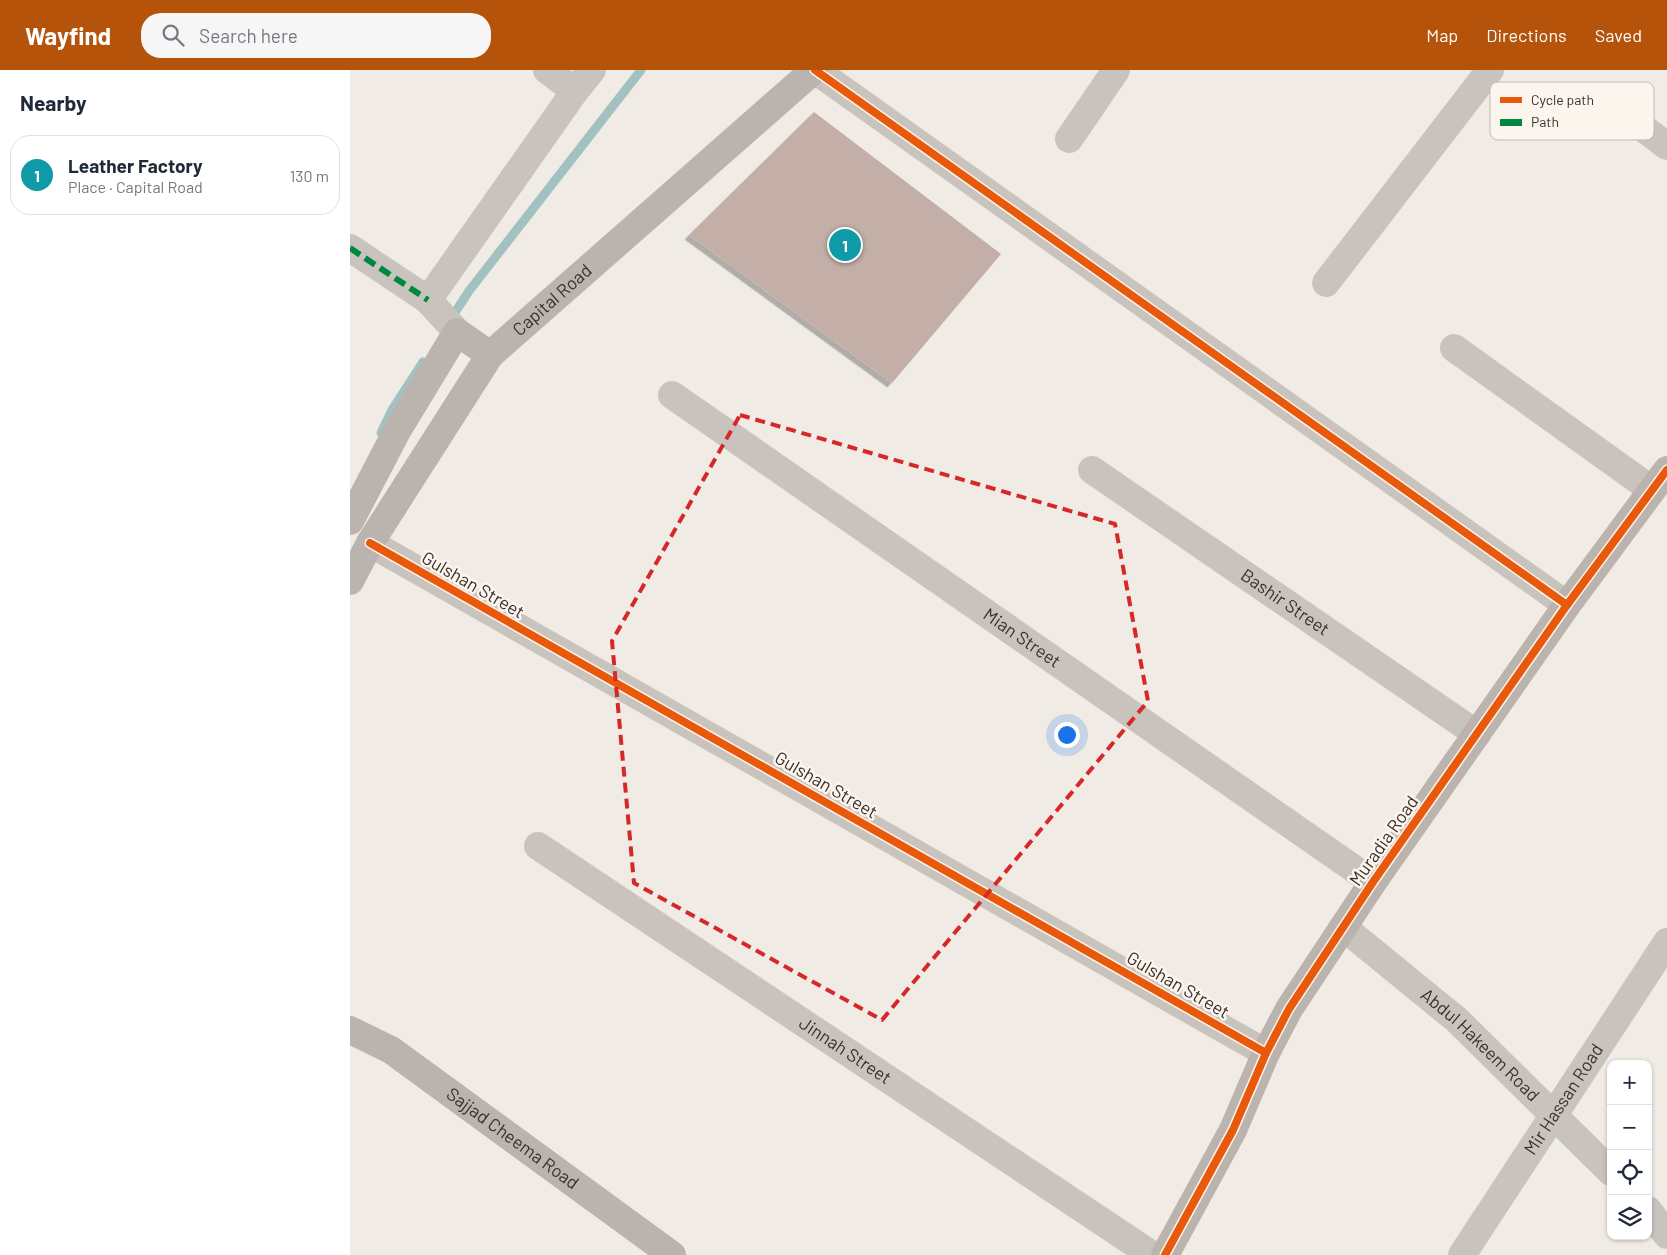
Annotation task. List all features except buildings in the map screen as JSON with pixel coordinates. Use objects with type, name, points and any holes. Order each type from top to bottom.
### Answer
[{"type":"street","points":[[547,70],[575,91]]},
{"type":"street","points":[[428,300],[575,91],[592,70]]},
{"type":"street","points":[[815,70],[1567,605]]},
{"type":"street","name":"Capital Road","points":[[350,581],[370,543],[490,355],[815,70]]},
{"type":"street","points":[[1069,139],[1116,70]]},
{"type":"street","points":[[1326,283],[1490,70]]},
{"type":"street","points":[[1654,136],[1667,146]]},
{"type":"street","points":[[350,248],[428,300],[457,332],[490,355]]},
{"type":"street","points":[[350,521],[397,431],[457,332]]},
{"type":"street","points":[[1454,348],[1659,480]]},
{"type":"street","name":"Mian Street","points":[[672,395],[1373,882]]},
{"type":"street","name":"Bashir Street","points":[[1092,470],[1477,734]]},
{"type":"street","name":"Muradia Road","points":[[1166,1255],[1233,1130],[1266,1053],[1289,1008],[1373,882],[1567,605],[1659,480]]},
{"type":"street","name":"Gulshan Street","points":[[370,543],[1266,1053]]},
{"type":"street","name":"Jinnah Street","points":[[538,846],[1152,1255]]},
{"type":"street","name":"Abdul Hakeem Road","points":[[1343,927],[1457,1020],[1607,1168]]},
{"type":"street","name":"Mir Hassan Road","points":[[1462,1255],[1667,942]]},
{"type":"street","name":"Sajjad Cheema Road","points":[[350,1030],[391,1050],[672,1255]]},
{"type":"street","points":[[1652,1215],[1667,1235]]},
{"type":"highlighted area","points":[[740,415],[1115,524],[1148,701],[882,1020],[634,883],[612,641]]},
{"type":"waterway","points":[[450,320],[469,291],[641,70]]},
{"type":"waterway","points":[[381,433],[392,410],[423,362]]},
{"type":"marked path","points":[[350,248],[428,300]]},
{"type":"cycle path","points":[[815,70],[1567,605]]},
{"type":"cycle path","points":[[1165,1255],[1233,1130],[1266,1053],[1289,1009],[1373,882],[1567,605],[1667,470]]},
{"type":"cycle path","points":[[370,543],[1266,1053]]},
{"type":"place","name":"Leather Factory","points":[[845,245]]}]
